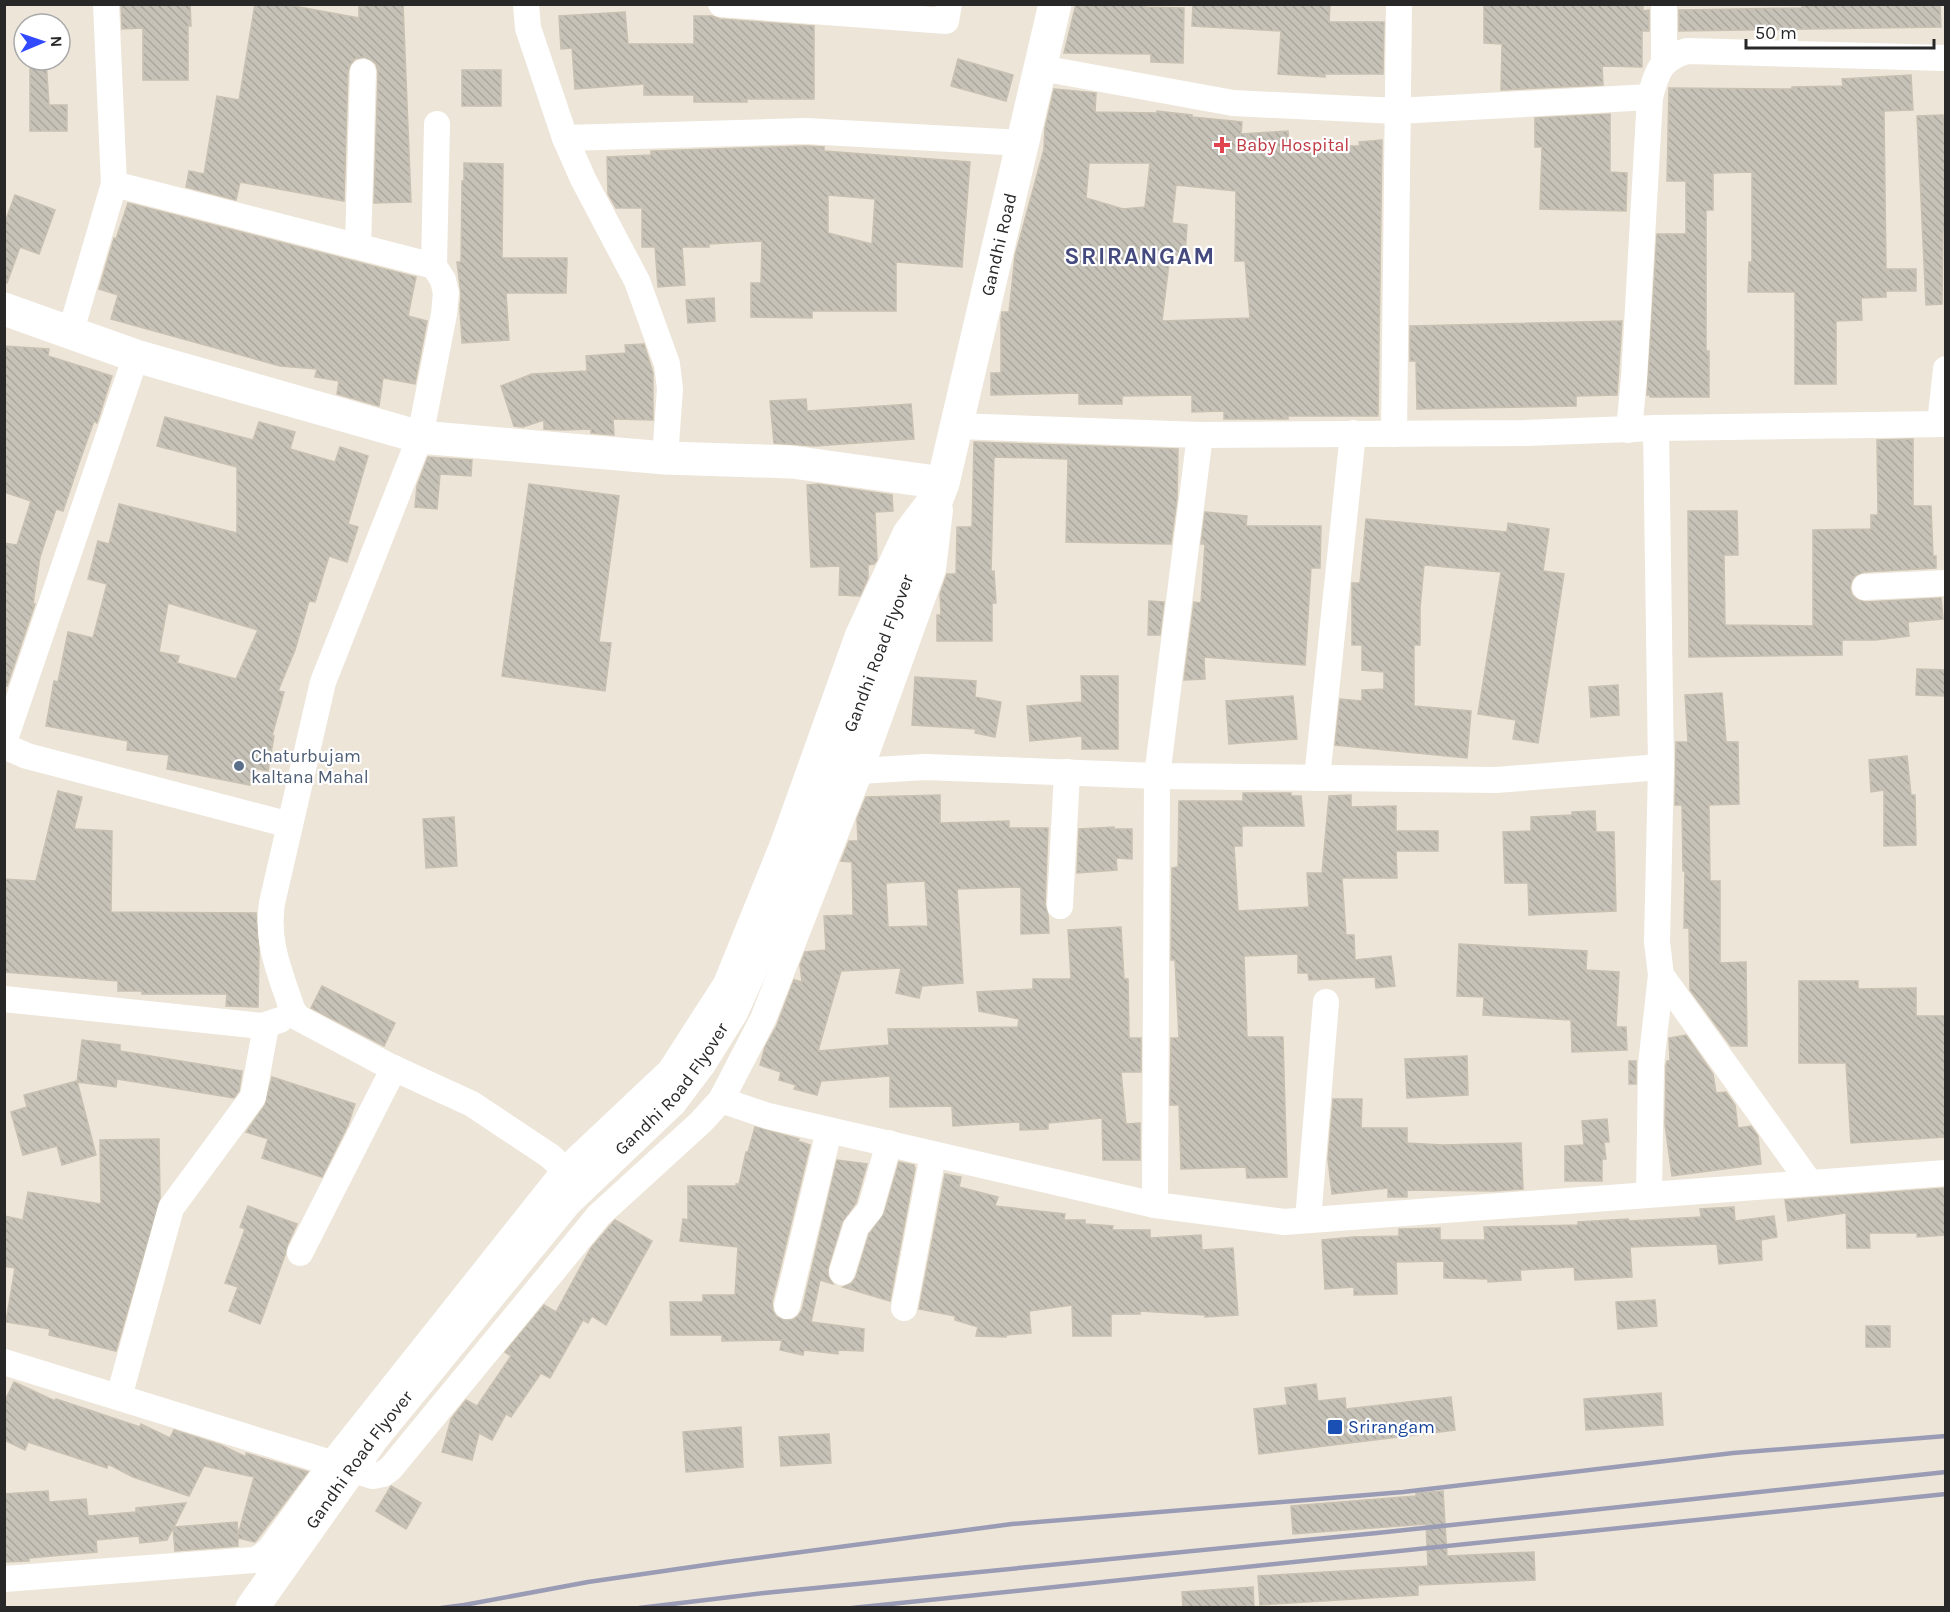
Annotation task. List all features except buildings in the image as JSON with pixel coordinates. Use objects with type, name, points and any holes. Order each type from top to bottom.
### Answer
[{"type":"main road","name":"Gandhi Road","points":[[943,483],[1055,4]]},
{"type":"main road","points":[[4,309],[136,356],[420,437],[674,458],[792,462],[943,483]]},
{"type":"main road","name":"Gandhi Road Flyover","points":[[252,1608],[374,1437],[566,1201],[671,1101],[701,1061],[732,1011],[802,855],[943,483]]},
{"type":"street","points":[[70,334],[114,184],[106,4]]},
{"type":"street","points":[[526,4],[528,28],[565,138],[583,179],[637,281],[667,364],[674,458]]},
{"type":"street","points":[[721,4],[946,21],[949,4]]},
{"type":"street","points":[[1394,434],[1399,4]]},
{"type":"street","points":[[1664,4],[1664,63]]},
{"type":"street","points":[[1629,430],[1650,97],[1657,71],[1664,63],[1687,51],[1946,58]]},
{"type":"street","points":[[1041,68],[1233,103],[1397,111],[1650,97]]},
{"type":"street","points":[[358,246],[363,72]]},
{"type":"street","points":[[437,124],[434,266],[443,280],[446,292],[444,314],[420,437],[323,682],[272,903],[269,924],[270,943],[298,1018],[394,1068],[472,1104],[550,1156],[565,1170]]},
{"type":"street","points":[[565,138],[806,131],[1024,143]]},
{"type":"street","points":[[114,184],[434,266]]},
{"type":"street","points":[[136,356],[4,744],[38,759],[290,825]]},
{"type":"street","points":[[957,426],[1200,435],[1394,434],[1943,424],[1946,369]]},
{"type":"street","points":[[1649,1194],[1651,1065],[1661,975],[1657,942],[1661,767],[1656,428]]},
{"type":"street","points":[[1317,778],[1353,433]]},
{"type":"street","points":[[1155,1205],[1157,776],[1200,435]]},
{"type":"street","points":[[4,1362],[373,1476],[383,1474],[391,1468],[599,1215],[701,1122],[721,1100],[764,1019],[860,771],[933,569],[943,483]]},
{"type":"street","points":[[4,1579],[258,1558],[270,1549],[333,1462],[565,1170],[670,1071],[726,984],[783,844],[858,635],[906,532],[943,483]]},
{"type":"street","points":[[1865,587],[1946,583]]},
{"type":"street","points":[[860,771],[925,766],[1157,776],[1496,780],[1661,767]]},
{"type":"street","points":[[1060,906],[1067,772]]},
{"type":"street","points":[[1661,975],[1810,1183]]},
{"type":"street","points":[[4,999],[266,1026],[295,1014]]},
{"type":"street","points":[[1308,1220],[1326,1002]]},
{"type":"street","points":[[119,1397],[171,1208],[253,1097],[266,1026]]},
{"type":"street","points":[[300,1253],[394,1068]]},
{"type":"street","points":[[721,1100],[768,1116],[829,1131],[1155,1205],[1284,1222],[1946,1173]]},
{"type":"street","points":[[787,1306],[829,1131]]},
{"type":"street","points":[[842,1272],[856,1227],[870,1210],[889,1143]]},
{"type":"street","points":[[904,1308],[933,1155]]},
{"type":"railway","points":[[441,1608],[588,1582],[1012,1524],[1403,1492],[1733,1453],[1946,1436]]},
{"type":"railway","points":[[639,1608],[764,1593],[1377,1533],[1946,1472]]},
{"type":"railway","points":[[852,1608],[1946,1494]]},
{"type":"place","name":"Baby Hospital","points":[[1222,145]]},
{"type":"place","name":"Chaturbujam kaltana Mahal","points":[[239,766]]},
{"type":"place","name":"Srirangam","points":[[1335,1427]]},
{"type":"district","name":"SRIRANGAM","points":[[1140,256]]}]
